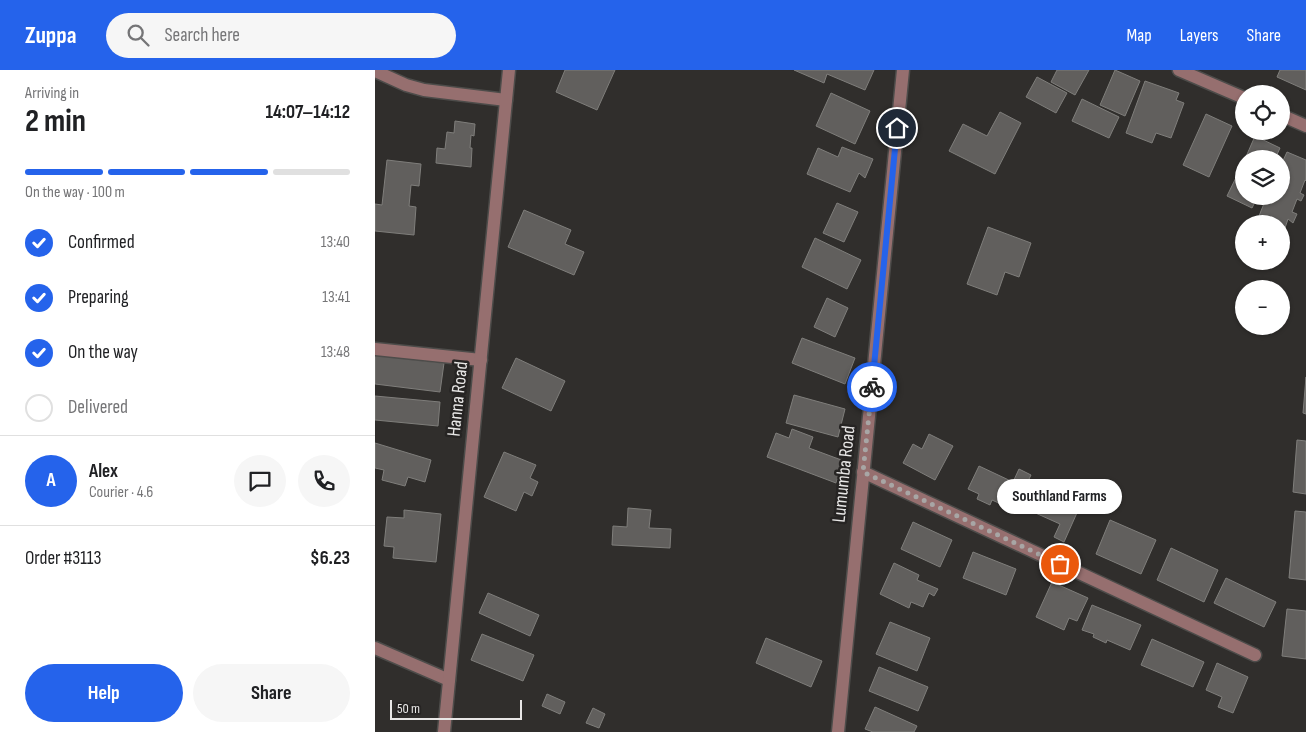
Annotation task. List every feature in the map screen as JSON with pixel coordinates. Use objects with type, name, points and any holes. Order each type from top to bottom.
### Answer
[{"type":"street","name":"Hanna Road","points":[[444,732],[509,70]]},
{"type":"street","name":"Lumumba Road","points":[[837,732],[903,70]]},
{"type":"street","points":[[1179,70],[1235,94]]},
{"type":"street","points":[[375,71],[424,90],[506,100]]},
{"type":"street","points":[[1290,119],[1306,126]]},
{"type":"street","points":[[375,349],[481,360]]},
{"type":"street","points":[[863,472],[1255,655]]},
{"type":"street","points":[[375,648],[449,680]]},
{"type":"building","points":[[565,70],[615,70],[597,110],[556,92]]},
{"type":"building","points":[[794,70],[874,70],[865,90],[827,74],[824,83]]},
{"type":"building","points":[[1057,70],[1089,70],[1075,95],[1051,82]]},
{"type":"building","points":[[1115,70],[1140,81],[1125,116],[1100,105]]},
{"type":"building","points":[[1280,70],[1306,70],[1306,90],[1277,77]]},
{"type":"building","points":[[1037,77],[1067,93],[1056,113],[1026,97]]},
{"type":"building","points":[[1145,81],[1179,93],[1176,100],[1184,103],[1171,138],[1156,133],[1152,143],[1126,133]]},
{"type":"building","points":[[831,93],[870,111],[855,144],[816,126]]},
{"type":"building","points":[[1082,99],[1119,117],[1109,138],[1072,121]]},
{"type":"building","points":[[1000,112],[1021,123],[995,174],[949,151],[963,124],[987,136]]},
{"type":"building","points":[[1206,114],[1232,126],[1209,177],[1183,165]]},
{"type":"building","points":[[455,121],[475,124],[474,136],[471,135],[471,167],[436,163],[437,148],[445,149],[447,132],[454,133]]},
{"type":"building","points":[[1253,140],[1263,140],[1280,148],[1279,150],[1249,150]]},
{"type":"building","points":[[842,147],[873,159],[865,178],[859,173],[850,192],[807,174],[818,148],[838,157]]},
{"type":"building","points":[[1290,153],[1306,160],[1306,181],[1300,193],[1304,195],[1301,201],[1297,199],[1292,212],[1297,214],[1293,223],[1290,221],[1290,215],[1259,215],[1263,205],[1290,205]]},
{"type":"building","points":[[387,160],[421,164],[419,186],[411,185],[409,206],[416,207],[414,235],[375,231],[375,204],[382,205]]},
{"type":"building","points":[[1235,180],[1235,200],[1227,196]]},
{"type":"building","points":[[837,203],[858,212],[844,242],[823,233]]},
{"type":"building","points":[[524,210],[571,230],[565,244],[584,252],[574,275],[508,247]]},
{"type":"building","points":[[988,227],[1031,243],[1019,277],[1005,272],[997,295],[967,284]]},
{"type":"building","points":[[815,238],[861,260],[847,289],[802,267]]},
{"type":"building","points":[[827,298],[848,308],[835,337],[814,327]]},
{"type":"building","points":[[802,338],[855,358],[845,384],[792,363]]},
{"type":"building","points":[[375,355],[444,363],[440,392],[375,384]]},
{"type":"building","points":[[516,358],[565,381],[551,411],[502,388]]},
{"type":"building","points":[[1306,377],[1306,414],[1303,413]]},
{"type":"building","points":[[794,395],[845,409],[838,437],[786,423]]},
{"type":"building","points":[[375,396],[440,402],[438,426],[375,420]]},
{"type":"building","points":[[792,429],[813,437],[809,448],[844,461],[836,483],[767,457],[776,433],[789,438]]},
{"type":"building","points":[[929,434],[953,446],[935,480],[903,463],[913,444],[922,449]]},
{"type":"building","points":[[1297,440],[1306,441],[1306,494],[1293,492]]},
{"type":"building","points":[[375,443],[431,460],[425,482],[408,477],[405,486],[382,480],[384,470],[375,468]]},
{"type":"building","points":[[504,452],[536,465],[530,478],[538,482],[532,496],[524,492],[516,511],[484,497]]},
{"type":"building","points":[[979,466],[1013,482],[1019,469],[1031,475],[1014,510],[992,500],[990,505],[977,499],[979,494],[968,489]]},
{"type":"building","points":[[1041,488],[1080,506],[1064,542],[1054,537],[1060,524],[1031,511]]},
{"type":"building","points":[[628,508],[651,510],[649,528],[671,529],[670,548],[612,545],[613,526],[627,527]]},
{"type":"building","points":[[404,510],[441,514],[436,562],[393,558],[394,547],[384,546],[387,517],[404,518]]},
{"type":"building","points":[[1295,511],[1306,512],[1306,580],[1289,578]]},
{"type":"building","points":[[1110,520],[1156,540],[1141,574],[1096,554]]},
{"type":"building","points":[[913,522],[952,540],[940,567],[901,549]]},
{"type":"building","points":[[1171,548],[1218,570],[1204,602],[1157,580]]},
{"type":"building","points":[[973,552],[1016,569],[1006,595],[963,578]]},
{"type":"building","points":[[894,563],[919,575],[917,580],[938,589],[934,596],[929,593],[923,607],[911,602],[909,608],[880,594]]},
{"type":"building","points":[[1226,578],[1276,602],[1264,627],[1214,603]]},
{"type":"building","points":[[1052,582],[1088,598],[1077,621],[1069,618],[1064,630],[1036,617]]},
{"type":"building","points":[[488,593],[539,615],[530,636],[479,613]]},
{"type":"building","points":[[1092,605],[1141,625],[1130,650],[1107,640],[1106,643],[1093,637],[1094,634],[1082,630]]},
{"type":"building","points":[[1287,609],[1306,611],[1306,659],[1282,656]]},
{"type":"building","points":[[890,622],[930,638],[917,671],[876,654]]},
{"type":"building","points":[[482,634],[534,655],[523,681],[471,660]]},
{"type":"building","points":[[766,638],[822,661],[811,687],[756,663]]},
{"type":"building","points":[[1152,639],[1204,662],[1193,687],[1141,665]]},
{"type":"building","points":[[1217,663],[1248,677],[1233,713],[1218,707],[1222,697],[1206,690]]},
{"type":"building","points":[[879,667],[928,687],[918,711],[869,691]]},
{"type":"building","points":[[547,694],[565,702],[560,714],[542,706]]},
{"type":"building","points":[[875,707],[917,726],[914,732],[873,732],[865,729]]},
{"type":"building","points":[[593,708],[605,714],[599,728],[586,723]]},
{"type":"way so far","points":[[872,387],[863,472],[1060,564]]},
{"type":"place","name":"Southland Farms","points":[[1060,564]]},
{"type":"route","points":[[872,387],[897,128]]}]
